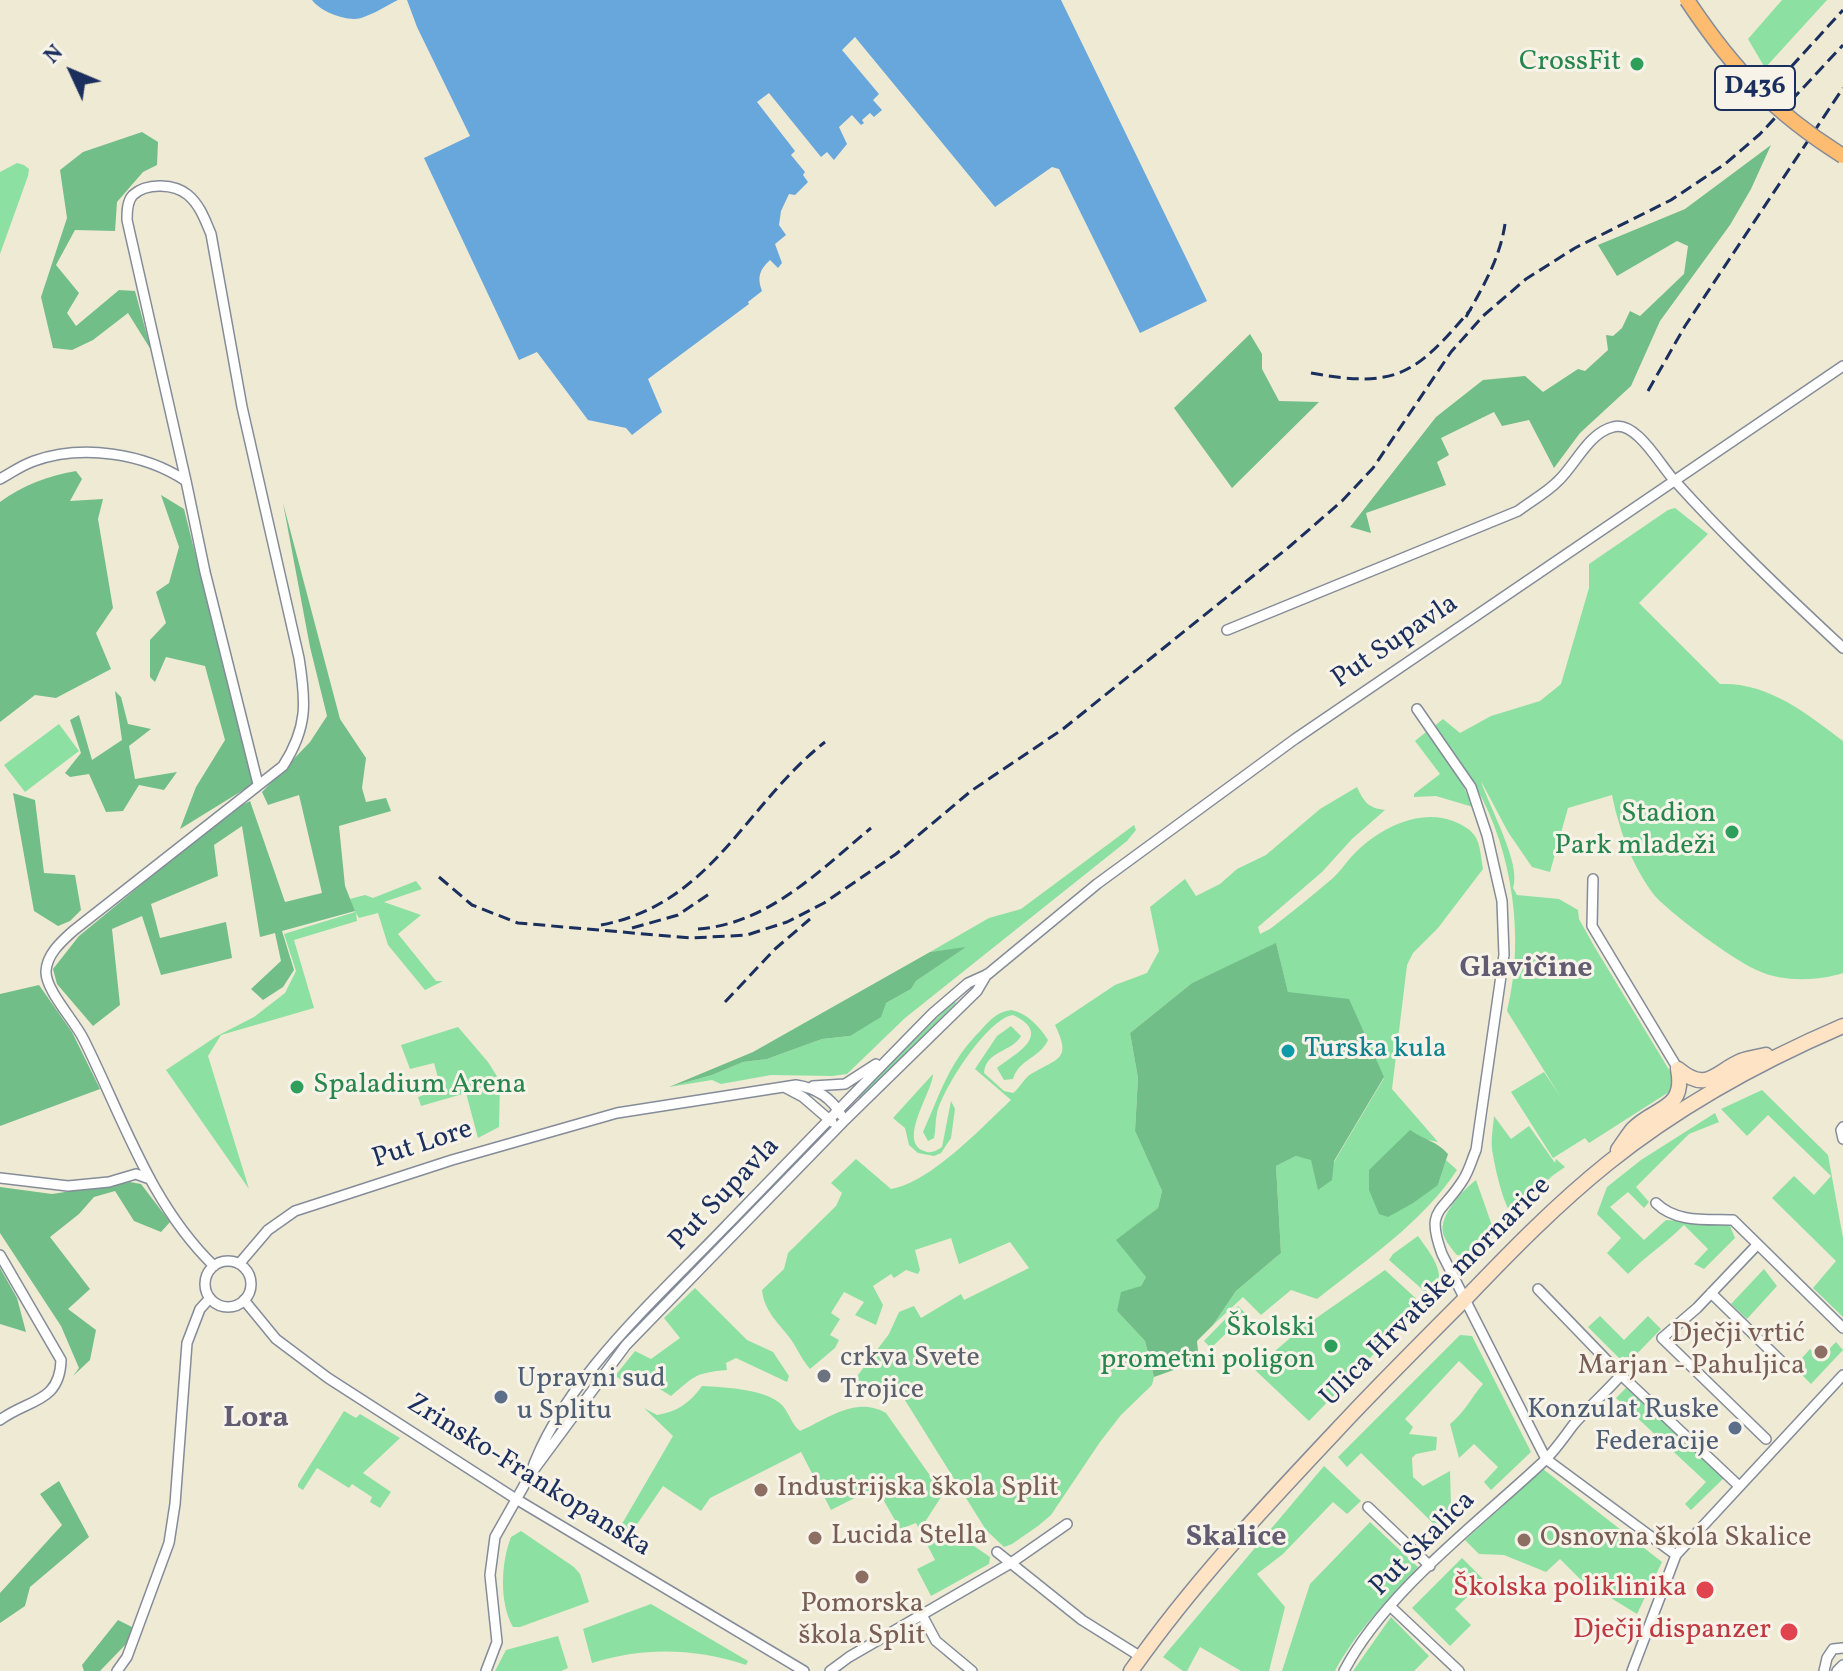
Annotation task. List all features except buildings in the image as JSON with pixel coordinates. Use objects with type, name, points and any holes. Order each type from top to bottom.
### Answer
[{"type":"main road","name":"D436","points":[[1687,0],[1733,64],[1762,95],[1791,122],[1843,156]]},
{"type":"main road","name":"Ulica Hrvatske mornarice","points":[[1131,1671],[1189,1594],[1269,1504],[1531,1232],[1609,1163],[1696,1102],[1786,1051],[1843,1026]]},
{"type":"main road","points":[[1678,1069],[1693,1080],[1703,1082],[1743,1060],[1786,1051]]},
{"type":"main road","points":[[1609,1163],[1634,1128],[1674,1100],[1680,1088],[1678,1069]]},
{"type":"street","points":[[214,1266],[198,1250],[147,1178],[83,1037],[49,987],[46,972],[49,958],[73,931],[283,766],[294,749],[306,700],[242,407],[211,234],[201,211],[189,195],[162,185],[133,195],[128,205],[127,220],[205,572],[258,784]]},
{"type":"street","name":"Put Supavla","points":[[530,1475],[540,1445],[572,1395],[632,1324],[890,1056],[968,983],[988,974],[1097,884],[1295,739],[1843,366]]},
{"type":"street","points":[[1227,630],[1518,511],[1557,482],[1586,448],[1603,432],[1615,426],[1638,435],[1674,481],[1715,524],[1843,648]]},
{"type":"street","points":[[0,479],[34,461],[84,453],[129,456],[165,467],[186,481]]},
{"type":"street","points":[[1417,709],[1471,787],[1487,835],[1502,901],[1504,955],[1476,1150],[1464,1180],[1442,1203],[1435,1218],[1434,1232],[1442,1254],[1546,1459],[1676,1555]]},
{"type":"street","points":[[1593,879],[1592,926],[1678,1069]]},
{"type":"street","name":"Put Supavla","points":[[486,1671],[497,1642],[490,1556],[495,1537],[530,1475],[626,1345],[843,1122],[977,991],[988,974]]},
{"type":"street","name":"Put Lore","points":[[239,1264],[268,1230],[295,1211],[452,1160],[617,1113],[783,1086],[845,1084],[890,1056]]},
{"type":"street","points":[[783,1086],[803,1097],[829,1120],[843,1122]]},
{"type":"street","points":[[807,1087],[824,1095],[838,1110],[843,1122]]},
{"type":"street","points":[[1843,1127],[1843,1139]]},
{"type":"street","points":[[0,1178],[68,1186],[109,1182],[136,1174],[147,1178]]},
{"type":"street","points":[[1656,1203],[1664,1211],[1681,1218],[1733,1220],[1843,1328]]},
{"type":"street","points":[[1757,1245],[1662,1338],[1766,1439]]},
{"type":"street","points":[[0,1255],[61,1360],[61,1377],[50,1393],[32,1404],[15,1409],[0,1420]]},
{"type":"street","points":[[226,1262],[239,1264],[251,1281],[248,1295],[238,1305],[223,1307],[206,1292],[206,1278],[214,1266],[226,1262]]},
{"type":"street","points":[[1538,1289],[1630,1384],[1739,1486]]},
{"type":"street","points":[[1711,1293],[1785,1365]]},
{"type":"street","points":[[117,1671],[127,1657],[169,1543],[175,1504],[187,1343],[200,1309],[210,1298]]},
{"type":"street","name":"Zrinsko-Frankopanska","points":[[244,1300],[276,1339],[328,1378],[516,1499],[804,1671]]},
{"type":"street","name":"Put Skalica","points":[[1344,1671],[1352,1656],[1391,1607],[1430,1566],[1546,1459],[1621,1375]]},
{"type":"street","points":[[1632,1671],[1676,1555],[1843,1375]]},
{"type":"street","points":[[1368,1507],[1430,1566]]},
{"type":"street","points":[[830,1671],[1011,1563],[1067,1524]]},
{"type":"street","points":[[997,1552],[1082,1620],[1141,1657]]},
{"type":"street","points":[[1391,1607],[1459,1671]]},
{"type":"street","points":[[922,1615],[936,1641],[972,1671]]},
{"type":"street","points":[[1824,1671],[1833,1649],[1843,1648]]},
{"type":"street","points":[[1636,1660],[1644,1671]]},
{"type":"street","points":[[1837,1671],[1843,1665]]},
{"type":"green space","points":[[1782,0],[1827,0],[1765,68],[1748,39]]},
{"type":"green space","points":[[142,132],[158,142],[157,165],[143,172],[117,202],[115,231],[75,230],[56,265],[79,293],[67,313],[76,326],[119,290],[135,291],[151,350],[128,313],[93,340],[72,350],[53,348],[41,297],[67,218],[60,170],[83,152]]},
{"type":"green space","points":[[1771,145],[1730,225],[1660,321],[1631,386],[1580,433],[1554,468],[1529,420],[1502,426],[1494,412],[1441,438],[1449,455],[1437,462],[1446,485],[1366,513],[1371,533],[1350,527],[1436,417],[1483,380],[1525,376],[1543,392],[1578,369],[1585,371],[1608,350],[1606,335],[1613,336],[1622,328],[1630,311],[1640,316],[1684,274],[1688,246],[1677,241],[1617,276],[1598,245],[1685,209]]},
{"type":"green space","points":[[17,163],[29,169],[28,176],[0,254],[0,172]]},
{"type":"green space","points":[[1250,334],[1262,354],[1262,369],[1279,401],[1319,402],[1232,488],[1174,408]]},
{"type":"green space","points":[[76,471],[82,479],[70,501],[103,499],[98,519],[113,608],[96,633],[111,669],[56,698],[35,695],[0,722],[0,502],[36,482]]},
{"type":"green space","points":[[161,495],[184,509],[253,784],[180,829],[196,787],[225,740],[205,666],[166,657],[155,682],[150,677],[150,640],[166,623],[156,592],[169,583],[179,547]]},
{"type":"green space","points":[[283,503],[340,719],[366,758],[362,788],[366,802],[386,798],[391,811],[339,826],[345,886],[355,911],[282,931],[294,970],[283,987],[263,1000],[251,989],[281,961],[275,933],[260,937],[242,826],[214,845],[218,876],[151,904],[160,938],[226,922],[232,958],[161,975],[142,916],[112,929],[120,1005],[93,1026],[57,984],[53,969],[79,936],[231,811],[250,801],[285,902],[322,893],[299,795],[268,805],[262,792],[310,742],[327,716],[310,647]]},
{"type":"green space","points":[[1675,508],[1708,534],[1639,603],[1720,684],[1754,688],[1786,701],[1843,741],[1843,973],[1801,979],[1768,975],[1735,958],[1689,925],[1655,896],[1640,873],[1623,835],[1612,795],[1568,808],[1550,872],[1532,867],[1508,832],[1481,781],[1509,850],[1515,878],[1513,888],[1517,895],[1559,899],[1578,910],[1579,919],[1594,946],[1674,1078],[1672,1090],[1589,1143],[1585,1138],[1553,1158],[1511,1092],[1544,1072],[1560,1096],[1507,1011],[1515,955],[1515,926],[1507,867],[1489,812],[1456,756],[1432,728],[1443,719],[1460,733],[1491,716],[1540,701],[1561,684],[1589,588],[1589,564]]},
{"type":"green space","points":[[115,691],[121,697],[128,724],[151,729],[129,746],[135,779],[177,772],[164,790],[139,785],[123,811],[106,812],[89,774],[70,777],[65,773],[81,753],[70,720],[79,715],[92,760],[122,740]]},
{"type":"green space","points":[[59,724],[79,751],[25,792],[4,765]]},
{"type":"green space","points":[[1426,732],[1461,781],[1473,807],[1436,796],[1414,797],[1440,774],[1415,741]]},
{"type":"green space","points":[[1357,787],[1367,803],[1385,810],[1352,839],[1322,872],[1258,927],[1260,934],[1270,929],[1333,878],[1366,843],[1389,828],[1428,817],[1453,821],[1469,829],[1477,839],[1483,869],[1438,928],[1413,953],[1407,965],[1392,1089],[1438,1142],[1423,1139],[1438,1185],[1446,1160],[1457,1170],[1410,1224],[1317,1299],[1291,1290],[1261,1315],[1243,1297],[1213,1325],[1236,1291],[1281,1253],[1276,1166],[1296,1156],[1334,1162],[1384,1078],[1288,992],[1276,944],[1192,983],[1130,1033],[1138,1078],[1135,1131],[1162,1191],[1158,1208],[1141,1222],[1146,1277],[1117,1311],[1145,1341],[1154,1377],[1152,1385],[1121,1415],[1100,1442],[1051,1515],[1004,1547],[986,1530],[903,1397],[860,1385],[855,1379],[889,1334],[899,1312],[914,1306],[921,1318],[961,1294],[964,1300],[1029,1268],[1010,1242],[959,1264],[951,1238],[915,1250],[920,1270],[918,1274],[906,1270],[894,1278],[891,1274],[873,1286],[883,1305],[876,1325],[855,1315],[864,1302],[844,1292],[831,1313],[840,1319],[830,1335],[839,1340],[835,1348],[810,1369],[769,1311],[762,1290],[784,1269],[788,1253],[836,1206],[842,1193],[831,1183],[856,1159],[891,1189],[906,1185],[955,1152],[1011,1100],[975,1069],[997,1036],[1011,1026],[1021,1036],[989,1060],[984,1073],[1004,1091],[1013,1093],[1029,1076],[1060,1057],[1062,1045],[1055,1025],[1115,985],[1147,973],[1159,951],[1150,907],[1185,879],[1196,896],[1220,884],[1237,869],[1266,855],[1320,809]]},
{"type":"green space","points":[[13,793],[35,800],[44,873],[75,875],[81,910],[70,921],[58,926],[34,911]]},
{"type":"green space","points":[[1134,825],[1136,830],[1127,841],[905,1018],[847,1074],[771,1075],[721,1084],[712,1080],[669,1087],[743,1062],[767,1059],[822,1039],[850,1036],[886,1003],[911,989],[916,981],[964,948],[930,952],[989,918],[1021,909]]},
{"type":"green space","points":[[416,881],[422,889],[384,902],[421,915],[398,934],[436,981],[443,981],[425,990],[388,945],[378,913],[359,918],[356,913],[357,921],[294,940],[314,1008],[221,1035],[208,1056],[249,1189],[166,1070],[217,1036],[254,1017],[285,993],[296,971],[284,934],[355,912],[350,899],[365,895],[373,898]]},
{"type":"green space","points":[[1276,943],[1288,992],[1349,999],[1384,1077],[1334,1161],[1332,1180],[1318,1190],[1311,1160],[1296,1156],[1276,1166],[1281,1253],[1236,1291],[1213,1325],[1197,1341],[1199,1361],[1154,1377],[1145,1341],[1117,1311],[1121,1292],[1141,1286],[1146,1277],[1116,1240],[1158,1208],[1162,1191],[1135,1131],[1138,1078],[1130,1033],[1192,983]]},
{"type":"green space","points":[[966,947],[916,981],[911,989],[886,1003],[881,1017],[850,1036],[822,1039],[767,1059],[743,1062],[669,1087],[753,1052],[930,952]]},
{"type":"green space","points":[[39,985],[72,1032],[100,1089],[0,1126],[0,994]]},
{"type":"green space","points":[[954,1001],[956,1003],[861,1100],[857,1096]]},
{"type":"green space","points":[[1011,1010],[1037,1025],[1048,1040],[1020,1067],[1013,1079],[1004,1080],[997,1068],[1027,1044],[1031,1037],[1030,1030],[1025,1022],[1013,1015],[991,1028],[948,1088],[937,1113],[934,1138],[928,1141],[923,1132],[953,1066],[988,1023]]},
{"type":"green space","points":[[458,1027],[500,1081],[499,1127],[478,1138],[466,1093],[421,1106],[418,1097],[441,1089],[434,1063],[410,1069],[401,1045]]},
{"type":"green space","points":[[933,1074],[915,1127],[917,1146],[929,1152],[942,1147],[951,1101],[955,1109],[951,1138],[941,1153],[934,1156],[918,1153],[909,1145],[905,1128],[893,1118]]},
{"type":"green space","points":[[1762,1090],[1828,1155],[1843,1238],[1843,1317],[1813,1288],[1836,1261],[1772,1198],[1794,1176],[1814,1195],[1831,1176],[1768,1115],[1747,1136],[1721,1109]]},
{"type":"green space","points":[[1715,1113],[1719,1122],[1689,1134],[1636,1187],[1649,1202],[1644,1208],[1628,1192],[1610,1207],[1644,1240],[1666,1220],[1730,1226],[1735,1238],[1704,1269],[1694,1264],[1708,1249],[1684,1225],[1628,1274],[1607,1253],[1621,1238],[1597,1214],[1607,1187],[1641,1160]]},
{"type":"green space","points":[[1494,1116],[1511,1139],[1529,1126],[1555,1163],[1556,1159],[1565,1167],[1513,1215],[1502,1194],[1493,1156]]},
{"type":"green space","points":[[1410,1130],[1448,1154],[1438,1185],[1388,1217],[1379,1214],[1369,1190],[1369,1170]]},
{"type":"green space","points":[[1476,1180],[1495,1234],[1474,1253],[1457,1255],[1445,1239],[1443,1226],[1453,1204]]},
{"type":"green space","points":[[130,1182],[141,1184],[170,1222],[161,1232],[134,1221],[115,1191],[94,1197],[79,1214],[50,1237],[90,1289],[68,1309],[96,1330],[90,1360],[73,1376],[79,1368],[61,1326],[0,1233],[0,1187],[52,1194]]},
{"type":"green space","points":[[1418,1236],[1439,1274],[1431,1297],[1389,1260]]},
{"type":"green space","points":[[0,1268],[17,1298],[26,1332],[0,1324]]},
{"type":"green space","points":[[1764,1269],[1777,1286],[1747,1319],[1731,1304]]},
{"type":"green space","name":"Školski prometni poligon","points":[[1385,1270],[1422,1304],[1309,1421],[1254,1369],[1302,1328]]},
{"type":"green space","points":[[695,1288],[747,1340],[773,1352],[789,1376],[787,1382],[736,1358],[726,1363],[727,1370],[696,1376],[671,1396],[650,1383],[626,1382],[615,1376],[635,1351],[651,1359],[680,1338],[664,1318]]},
{"type":"green space","points":[[1238,1306],[1246,1314],[1211,1348],[1204,1341]]},
{"type":"green space","points":[[1600,1316],[1624,1340],[1648,1316],[1661,1329],[1626,1365],[1588,1327]]},
{"type":"green space","points":[[1460,1335],[1472,1336],[1531,1452],[1491,1490],[1484,1482],[1498,1467],[1474,1444],[1459,1458],[1450,1424],[1483,1384],[1459,1361],[1405,1419],[1413,1427],[1409,1434],[1437,1437],[1436,1450],[1416,1454],[1412,1458],[1413,1477],[1423,1486],[1450,1471],[1451,1506],[1439,1529],[1361,1453],[1347,1467],[1338,1457]]},
{"type":"green space","points":[[1836,1342],[1843,1350],[1811,1384],[1794,1367],[1810,1349],[1820,1358]]},
{"type":"green space","points":[[1630,1384],[1727,1475],[1691,1510],[1685,1504],[1706,1482],[1616,1398]]},
{"type":"green space","points":[[702,1386],[766,1395],[782,1405],[800,1431],[853,1408],[875,1408],[886,1413],[943,1494],[923,1525],[933,1536],[946,1543],[968,1542],[990,1557],[989,1564],[931,1596],[917,1569],[935,1560],[916,1523],[900,1529],[876,1487],[831,1510],[801,1452],[710,1498],[701,1511],[663,1486],[629,1536],[619,1529],[673,1436],[644,1408],[657,1415],[671,1412],[688,1402]]},
{"type":"green space","points":[[344,1411],[356,1418],[360,1414],[400,1438],[363,1473],[391,1492],[380,1508],[370,1502],[372,1497],[352,1484],[349,1488],[317,1468],[303,1490],[298,1487]]},
{"type":"green space","points":[[1324,1466],[1361,1501],[1347,1514],[1333,1502],[1283,1554],[1257,1574],[1285,1607],[1269,1671],[1241,1671],[1200,1647],[1187,1671],[1163,1657]]},
{"type":"green space","points":[[1543,1469],[1662,1562],[1637,1614],[1580,1579],[1560,1559],[1546,1572],[1504,1555],[1479,1554],[1465,1540]]},
{"type":"green space","points":[[59,1481],[89,1537],[30,1587],[25,1606],[0,1623],[0,1593],[62,1525],[40,1494]]},
{"type":"green space","points":[[1370,1522],[1418,1567],[1363,1629],[1335,1671],[1282,1671],[1310,1584]]},
{"type":"green space","points":[[521,1531],[574,1567],[580,1574],[589,1602],[513,1627],[505,1606],[504,1570],[511,1537]]},
{"type":"green space","points":[[1462,1558],[1484,1580],[1455,1609],[1471,1625],[1450,1646],[1412,1608]]},
{"type":"green space","points":[[651,1604],[748,1661],[746,1665],[707,1655],[669,1652],[631,1654],[592,1663],[583,1629]]},
{"type":"green space","points":[[1391,1617],[1429,1656],[1414,1671],[1353,1671]]},
{"type":"green space","points":[[118,1620],[132,1627],[128,1642],[100,1671],[84,1671],[82,1665]]},
{"type":"green space","points":[[558,1636],[568,1668],[561,1671],[495,1671],[506,1650]]},
{"type":"water","points":[[312,0],[398,0],[355,19],[328,12]]},
{"type":"water","points":[[407,0],[1061,0],[1207,301],[1140,333],[1059,169],[1052,167],[995,207],[855,37],[842,50],[879,94],[873,100],[882,110],[874,117],[870,113],[861,125],[852,115],[839,127],[847,144],[834,160],[827,152],[821,157],[769,93],[757,102],[795,151],[791,155],[805,172],[803,175],[808,182],[795,195],[789,194],[781,211],[779,225],[786,235],[775,244],[782,263],[778,268],[770,260],[760,274],[762,291],[749,304],[648,379],[662,412],[632,435],[626,428],[588,420],[537,352],[519,360],[424,158],[470,136]]},
{"type":"railway","points":[[1791,67],[1843,10]]},
{"type":"railway","points":[[439,877],[472,905],[518,923],[691,938],[747,935],[787,922],[824,903],[896,854],[971,791],[1063,729],[1289,547],[1342,501],[1373,468],[1451,352],[1483,316],[1526,279],[1575,248],[1671,200],[1725,164],[1760,134],[1843,45]]},
{"type":"railway","points":[[1648,391],[1685,326],[1843,88]]},
{"type":"railway","points":[[1466,317],[1495,260],[1505,224]]},
{"type":"railway","points":[[1311,373],[1365,379],[1403,371],[1435,349],[1471,309]]},
{"type":"railway","points":[[601,925],[639,914],[671,897],[699,875],[797,767],[825,742]]},
{"type":"railway","points":[[698,929],[723,925],[770,906],[812,878],[871,828]]},
{"type":"railway","points":[[632,928],[678,915],[712,892]]},
{"type":"railway","points":[[725,1002],[775,949],[810,919]]},
{"type":"place","name":"CrossFit","points":[[1637,64]]},
{"type":"place","name":"Stadion Park mladeži","points":[[1732,832]]},
{"type":"place","name":"Turska kula","points":[[1288,1051]]},
{"type":"place","name":"Spaladium Arena","points":[[297,1087]]},
{"type":"place","name":"Školski prometni poligon","points":[[1331,1346]]},
{"type":"place","name":"Dječji vrtić Marjan - Pahuljica","points":[[1821,1352]]},
{"type":"place","name":"crkva Svete Trojice","points":[[824,1376]]},
{"type":"place","name":"Upravni sud u Splitu","points":[[501,1397]]},
{"type":"place","name":"Konzulat Ruske Federacije","points":[[1735,1428]]},
{"type":"place","name":"Industrijska škola Split","points":[[761,1490]]},
{"type":"place","name":"Lucida Stella","points":[[815,1538]]},
{"type":"place","name":"Osnovna škola Skalice","points":[[1524,1540]]},
{"type":"place","name":"Pomorska škola Split","points":[[862,1577]]},
{"type":"place","name":"Školska poliklinika","points":[[1705,1590]]},
{"type":"place","name":"Dječji dispanzer","points":[[1789,1632]]},
{"type":"district","name":"Glavičine","points":[[1526,970]]},
{"type":"district","name":"Lora","points":[[256,1420]]},
{"type":"district","name":"Skalice","points":[[1236,1539]]}]
